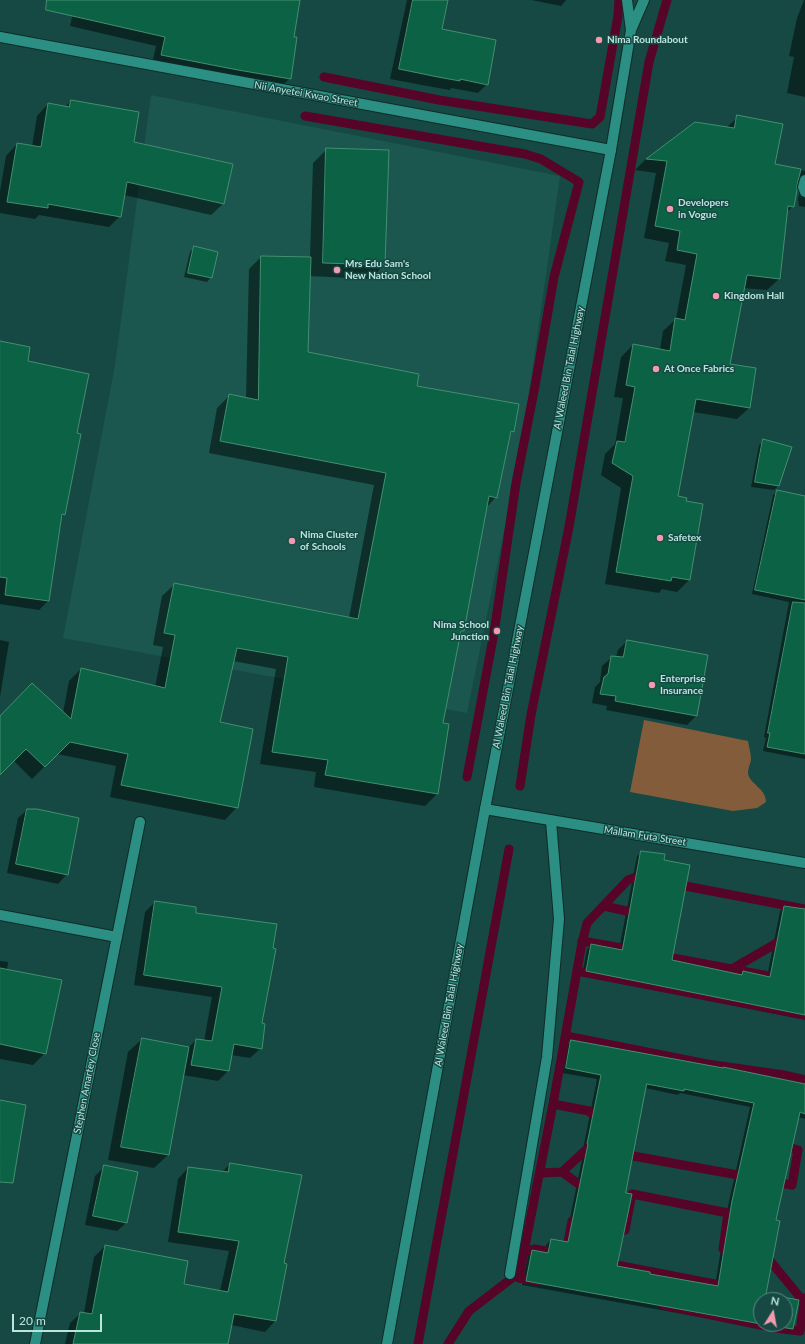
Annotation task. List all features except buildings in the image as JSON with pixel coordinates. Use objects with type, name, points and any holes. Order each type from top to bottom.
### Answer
[{"type":"street","name":"Al Waleed Bin Talal Highway","points":[[627,0],[631,30]]},
{"type":"street","name":"Al Waleed Bin Talal Highway","points":[[387,1344],[485,809],[611,150],[631,30],[644,0]]},
{"type":"street","name":"Nii Anyetei Kwao Street","points":[[0,37],[611,150]]},
{"type":"street","points":[[805,180],[803,187],[805,192]]},
{"type":"street","name":"Mallam Futa Street","points":[[485,809],[805,863]]},
{"type":"street","points":[[510,1274],[547,1057],[559,919],[551,821]]},
{"type":"street","name":"Stephen Amartey Close","points":[[35,1344],[140,822]]},
{"type":"street","points":[[0,915],[116,938]]},
{"type":"shaded area","points":[[151,95],[560,176],[522,443],[467,713],[63,638],[115,365]]},
{"type":"shaded area","points":[[644,720],[748,741],[751,760],[748,771],[749,777],[761,790],[766,802],[757,808],[733,811],[630,792]]},
{"type":"waterway","points":[[324,77],[439,100],[592,124],[600,117],[618,16],[619,0]]},
{"type":"waterway","points":[[520,786],[531,715],[569,527],[649,62],[667,0]]},
{"type":"waterway","points":[[305,116],[525,154],[541,159],[579,182],[554,277],[516,483],[494,633],[467,777]]},
{"type":"waterway","points":[[418,1344],[509,849]]},
{"type":"waterway","points":[[448,1344],[469,1311],[520,1272],[587,923],[628,880],[636,877],[646,879]]},
{"type":"waterway","points":[[675,884],[805,909]]},
{"type":"waterway","points":[[604,906],[640,914]]},
{"type":"waterway","points":[[662,956],[732,969],[782,940],[805,945]]},
{"type":"waterway","points":[[582,941],[633,950]]},
{"type":"waterway","points":[[732,969],[805,983]]},
{"type":"waterway","points":[[577,971],[805,1015]]},
{"type":"waterway","points":[[566,1036],[707,1064],[784,1075],[805,1080]]},
{"type":"waterway","points":[[553,1104],[589,1111],[592,1114]]},
{"type":"waterway","points":[[773,1182],[792,1185],[798,1150],[781,1145]]},
{"type":"waterway","points":[[540,1173],[562,1172],[589,1147],[597,1149]]},
{"type":"waterway","points":[[622,1154],[749,1177]]},
{"type":"waterway","points":[[562,1172],[580,1185]]},
{"type":"waterway","points":[[612,1228],[625,1230],[632,1194],[728,1213],[723,1249],[736,1251]]},
{"type":"waterway","points":[[566,1253],[572,1221],[584,1223]]},
{"type":"waterway","points":[[525,1251],[535,1249],[560,1254]]},
{"type":"waterway","points":[[763,1256],[767,1257],[804,1302]]},
{"type":"waterway","points":[[606,1263],[730,1287]]},
{"type":"waterway","points":[[516,1275],[519,1278],[538,1281]]},
{"type":"waterway","points":[[663,1305],[775,1328],[800,1331],[805,1298]]},
{"type":"place","name":"Nima Roundabout","points":[[599,40]]},
{"type":"place","name":"Developers in Vogue","points":[[670,209]]},
{"type":"place","name":"Mrs Edu Sam's New Nation School","points":[[337,270]]},
{"type":"place","name":"Kingdom Hall","points":[[716,296]]},
{"type":"place","name":"At Once Fabrics","points":[[656,369]]},
{"type":"place","name":"Safetex","points":[[660,538]]},
{"type":"place","name":"Nima Cluster of Schools","points":[[292,541]]},
{"type":"place","name":"Nima School Junction","points":[[497,631]]},
{"type":"place","name":"Enterprise Insurance","points":[[652,685]]}]
